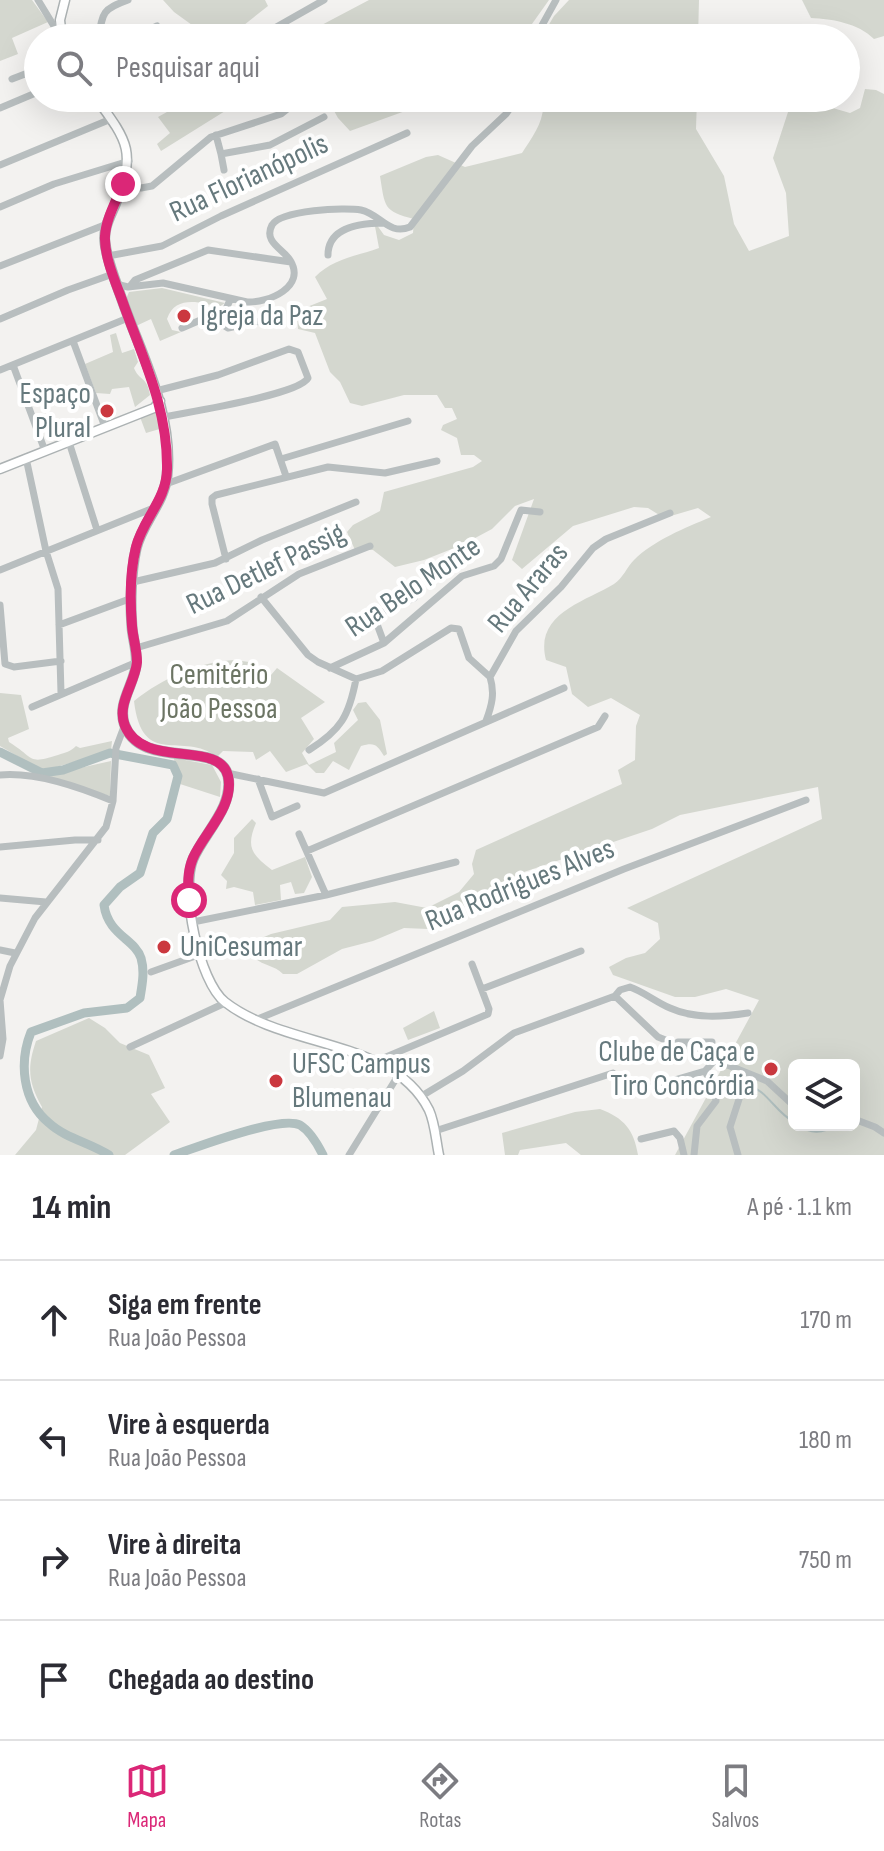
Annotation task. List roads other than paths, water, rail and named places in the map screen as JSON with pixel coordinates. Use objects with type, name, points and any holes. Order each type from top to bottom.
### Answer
[{"type":"main road","points":[[61,24],[65,0]]},
{"type":"main road","points":[[106,112],[125,144],[129,161],[107,224],[105,244],[128,318],[156,391],[167,468],[166,484],[136,547],[132,628],[137,662],[123,706],[124,737],[156,751],[212,758],[227,773],[228,789],[223,806],[192,861],[189,873],[193,922],[209,982],[225,1003],[255,1020],[284,1033],[379,1063],[399,1074],[431,1113],[439,1155]]},
{"type":"main road","points":[[0,469],[105,427],[160,409]]},
{"type":"street","points":[[38,0],[53,24]]},
{"type":"street","points":[[101,24],[103,13],[128,0]]},
{"type":"street","points":[[282,24],[324,0]]},
{"type":"street","points":[[543,24],[556,0]]},
{"type":"street","points":[[47,13],[61,13]]},
{"type":"street","points":[[12,79],[24,74]]},
{"type":"street","points":[[0,108],[24,98]]},
{"type":"street","points":[[123,184],[141,188],[152,186],[216,135],[284,112]]},
{"type":"street","points":[[0,319],[68,290],[115,279],[129,287],[163,283],[230,300],[258,303],[276,298],[292,278],[291,262],[270,236],[272,225],[281,218],[319,211],[356,209],[374,215],[397,230],[410,227],[472,146],[507,112]]},
{"type":"street","points":[[221,154],[270,145],[324,117]]},
{"type":"street","points":[[0,165],[111,119]]},
{"type":"street","name":"Rua Florianópolis","points":[[108,256],[162,246],[221,216],[407,133]]},
{"type":"street","points":[[216,135],[224,170]]},
{"type":"street","points":[[0,207],[54,184],[129,161]]},
{"type":"street","points":[[328,255],[329,243],[350,227],[384,223]]},
{"type":"street","points":[[0,266],[107,224]]},
{"type":"street","points":[[123,303],[135,280],[208,250],[291,262]]},
{"type":"street","points":[[182,328],[226,309],[230,300]]},
{"type":"street","points":[[219,312],[223,325],[228,328],[261,321]]},
{"type":"street","points":[[0,370],[128,318]]},
{"type":"street","points":[[73,341],[105,427]]},
{"type":"street","points":[[156,391],[218,375],[289,349],[298,352],[308,378],[301,386],[251,399],[160,409]]},
{"type":"street","points":[[13,365],[45,451]]},
{"type":"street","points":[[281,459],[408,421]]},
{"type":"street","points":[[69,442],[97,530]]},
{"type":"street","points":[[166,484],[275,444],[286,476]]},
{"type":"street","points":[[26,458],[46,551],[58,589],[61,693]]},
{"type":"street","points":[[226,559],[212,498],[286,476],[339,466],[385,473],[437,461]]},
{"type":"street","points":[[133,582],[226,559],[262,540],[356,502]]},
{"type":"street","points":[[0,570],[156,507]]},
{"type":"street","name":"Rua Belo Monte","points":[[330,668],[384,643],[462,576],[494,566],[501,559],[521,510],[540,512]]},
{"type":"street","name":"Rua Araras","points":[[356,679],[382,671],[456,627],[469,658],[490,677],[516,631],[561,587],[593,548],[606,539],[670,513]]},
{"type":"street","name":"Rua Detlef Passig","points":[[136,648],[227,621],[299,574],[370,546]]},
{"type":"street","points":[[261,597],[308,655],[356,679],[346,714],[332,736],[309,750]]},
{"type":"street","points":[[59,625],[132,598]]},
{"type":"street","points":[[384,643],[374,616],[414,598]]},
{"type":"street","points":[[0,605],[5,664],[14,667],[61,661]]},
{"type":"street","points":[[32,707],[137,662]]},
{"type":"street","points":[[486,721],[493,702],[490,677]]},
{"type":"street","points":[[227,773],[324,793],[564,688]]},
{"type":"street","points":[[307,851],[598,727],[605,716]]},
{"type":"street","points":[[0,1056],[3,1039],[2,989],[15,953],[46,902],[106,827],[113,801],[115,764],[124,737]]},
{"type":"street","points":[[0,775],[38,778],[113,801]]},
{"type":"street","points":[[258,779],[272,817],[297,806]]},
{"type":"street","name":"Rua Rodrigues Alves","points":[[255,1020],[624,869],[806,800]]},
{"type":"street","points":[[299,834],[326,895]]},
{"type":"street","points":[[0,847],[98,840]]},
{"type":"street","points":[[193,922],[326,895],[456,862]]},
{"type":"street","points":[[0,898],[46,902]]},
{"type":"street","points":[[0,950],[15,953]]},
{"type":"street","points":[[482,989],[581,951]]},
{"type":"street","points":[[151,972],[201,954]]},
{"type":"street","points":[[379,1063],[386,1057],[488,1014],[489,1009],[472,964]]},
{"type":"street","points":[[420,1097],[463,1071],[514,1033],[615,996],[620,990],[630,987],[675,1011],[690,1015],[723,1017],[748,1013]]},
{"type":"street","points":[[615,996],[658,1037],[767,1081],[788,1100]]},
{"type":"street","points":[[130,1047],[225,1003]]},
{"type":"street","points":[[670,1041],[712,1042]]},
{"type":"street","points":[[637,1091],[705,1071],[715,1060]]},
{"type":"street","points":[[694,1155],[697,1126],[716,1101],[714,1088],[705,1071]]},
{"type":"street","points":[[435,1131],[613,1073]]},
{"type":"street","points":[[738,1155],[730,1127],[742,1090],[743,1073]]},
{"type":"street","points":[[349,1155],[399,1074]]},
{"type":"street","points":[[860,1121],[884,1133]]},
{"type":"street","points":[[641,1139],[674,1131],[680,1138],[684,1155]]},
{"type":"waterway","points":[[0,752],[42,773],[63,770],[110,753],[173,765],[178,776],[167,819],[153,833],[140,873],[120,887],[104,905],[111,923],[141,958],[140,998],[127,1008],[84,1013],[31,1032],[27,1044],[25,1080],[40,1114],[63,1133],[109,1155]]},
{"type":"waterway","points":[[747,1084],[761,1091],[788,1118]]},
{"type":"waterway","points":[[174,1155],[238,1133],[290,1123],[300,1125],[307,1131],[323,1155]]},
{"type":"waterway","points":[[812,1131],[822,1131]]},
{"type":"place","name":"Igreja da Paz","points":[[184,316]]},
{"type":"place","name":"Espaço Plural","points":[[107,411]]},
{"type":"place","name":"UniCesumar","points":[[164,947]]},
{"type":"place","name":"Clube de Caça e Tiro Concórdia","points":[[771,1069]]},
{"type":"place","name":"UFSC Campus Blumenau","points":[[276,1081]]},
{"type":"park label","name":"Cemitério João Pessoa","points":[[219,692]]}]
